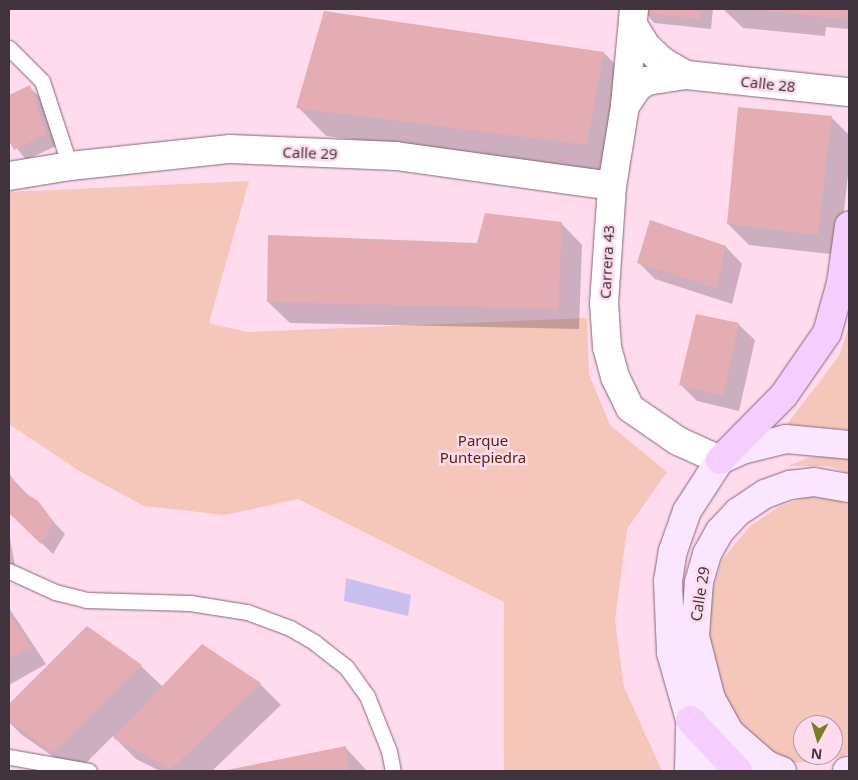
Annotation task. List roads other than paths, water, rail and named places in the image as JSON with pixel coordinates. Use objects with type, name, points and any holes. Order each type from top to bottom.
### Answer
[{"type":"main road","points":[[720,460],[784,395],[827,333],[842,282],[849,226]]},
{"type":"main road","points":[[720,460],[742,450],[786,439],[849,445]]},
{"type":"main road","name":"Calle 29","points":[[690,720],[671,653],[668,581],[673,551],[687,511],[720,460]]},
{"type":"main road","name":"Calle 29","points":[[782,771],[767,765],[730,732],[711,699],[695,636],[699,582],[707,554],[720,531],[738,512],[765,494],[790,484],[814,482],[849,488]]},
{"type":"main road","points":[[689,771],[690,720]]},
{"type":"main road","points":[[690,720],[717,771]]},
{"type":"main road","points":[[690,720],[738,771]]},
{"type":"street","name":"Calle 28","points":[[634,17],[646,46],[662,61],[686,75]]},
{"type":"street","name":"Carrera 43","points":[[634,17],[625,106],[612,186],[604,302],[608,347],[621,394],[630,408],[649,423],[678,441],[720,460]]},
{"type":"street","name":"Calle 28","points":[[625,106],[638,87],[647,81],[686,75],[849,92]]},
{"type":"street","name":"Calle 29","points":[[9,176],[70,166],[230,149],[396,156],[612,186]]},
{"type":"lane","points":[[9,48],[42,81],[70,166]]},
{"type":"lane","points":[[9,571],[56,592],[86,600],[190,603],[247,612],[290,628],[314,642],[346,667],[367,696],[389,751],[393,771]]},
{"type":"lane","points":[[9,757],[89,771]]},
{"type":"park label","name":"Parque Puntepiedra","points":[[483,448]]}]
